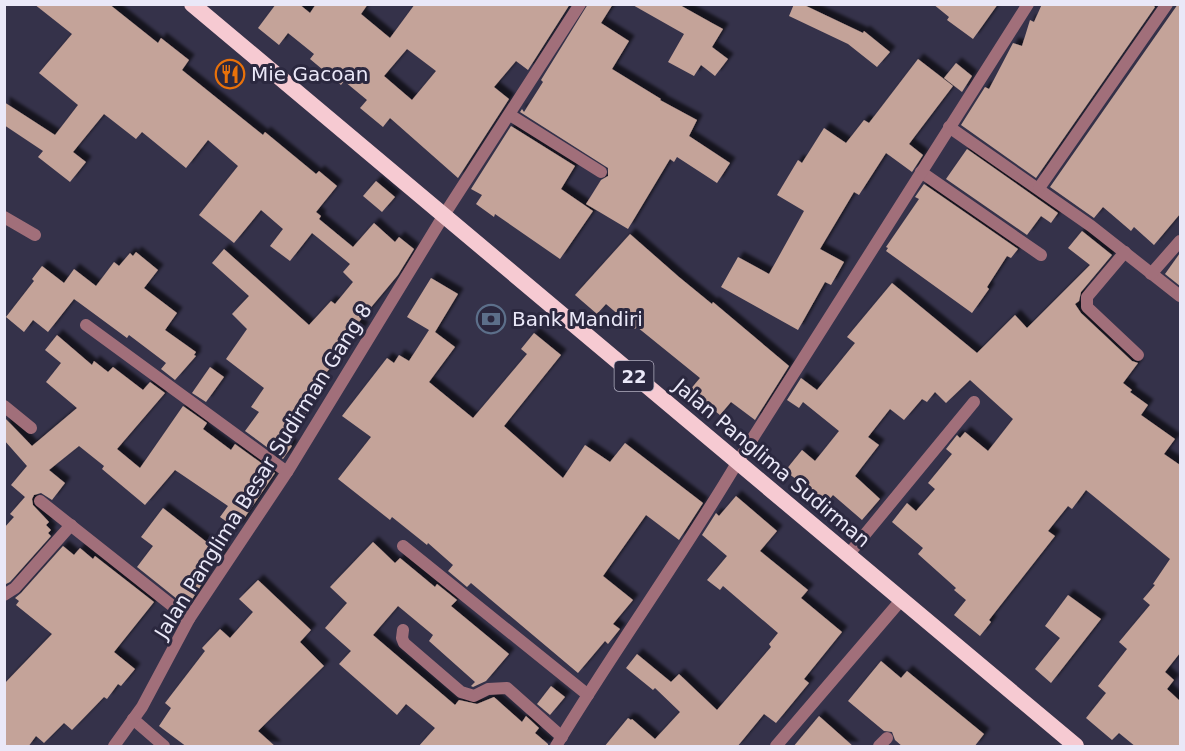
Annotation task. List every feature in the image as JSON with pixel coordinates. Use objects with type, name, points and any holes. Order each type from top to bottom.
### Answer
[{"type":"highway","name":"Jalan Panglima Sudirman","points":[[192,4],[1076,747]]},
{"type":"street","name":"Jalan Panglima Besar Sudirman Gang 8","points":[[114,747],[142,707],[189,619],[287,471],[444,215],[580,4]]},
{"type":"street","points":[[403,630],[404,643],[462,692],[474,696],[488,689],[507,688],[559,742],[710,509],[1028,4]]},
{"type":"street","points":[[1039,188],[1167,4]]},
{"type":"street","points":[[510,115],[601,172]]},
{"type":"street","points":[[949,127],[1039,188],[1180,296]]},
{"type":"street","points":[[921,172],[1041,255]]},
{"type":"street","points":[[4,217],[35,235]]},
{"type":"street","points":[[1151,274],[1180,241]]},
{"type":"street","points":[[1125,252],[1087,297],[1086,304],[1087,308],[1138,354]]},
{"type":"street","points":[[86,325],[287,471]]},
{"type":"street","points":[[848,555],[974,402]]},
{"type":"street","points":[[4,406],[31,428]]},
{"type":"street","points":[[40,501],[189,619]]},
{"type":"street","points":[[4,596],[15,588],[71,525]]},
{"type":"street","points":[[403,546],[588,695]]},
{"type":"street","points":[[776,747],[902,599]]},
{"type":"street","points":[[133,719],[164,747]]},
{"type":"building","points":[[34,4],[109,4],[158,43],[161,38],[189,60],[182,70],[263,135],[265,132],[316,174],[319,171],[337,186],[316,212],[321,216],[319,219],[353,247],[374,223],[395,242],[399,237],[414,249],[398,275],[358,323],[363,328],[303,401],[311,407],[286,441],[292,446],[283,459],[245,431],[259,412],[251,407],[264,388],[226,359],[247,329],[232,314],[249,296],[212,263],[224,249],[309,325],[331,301],[335,304],[353,282],[343,272],[350,264],[312,233],[290,261],[270,246],[283,229],[261,210],[234,243],[199,215],[238,166],[208,140],[186,168],[142,132],[136,139],[104,114],[73,152],[86,162],[70,182],[38,157],[43,151],[4,125],[4,102],[55,135],[78,105],[39,73],[72,34]]},
{"type":"building","points":[[276,4],[299,4],[310,13],[316,4],[368,4],[361,14],[390,38],[415,4],[570,4],[528,70],[516,61],[494,87],[509,99],[458,178],[390,118],[383,127],[360,108],[367,100],[344,81],[341,85],[310,59],[314,54],[288,33],[279,45],[258,28]],"holes":[[[407,49],[436,71],[412,100],[384,76]]]},
{"type":"building","points":[[588,4],[613,4],[601,23],[629,41],[612,69],[660,100],[697,120],[689,136],[730,163],[717,183],[677,157],[674,162],[670,159],[628,229],[586,204],[601,180],[608,176],[608,168],[520,112],[522,109],[524,112],[543,82],[541,80]]},
{"type":"building","points":[[631,4],[678,4],[723,29],[712,47],[728,59],[715,76],[701,65],[694,76],[668,62],[684,34]]},
{"type":"building","points":[[794,4],[802,4],[863,33],[864,31],[890,52],[877,67],[848,44],[789,16]]},
{"type":"building","points":[[933,4],[998,4],[973,39],[947,20],[949,17]]},
{"type":"building","points":[[1042,4],[1152,4],[1155,7],[1036,178],[961,125],[985,87],[989,89],[1013,43],[1022,46],[1030,20],[1034,22]]},
{"type":"building","points":[[1180,4],[1180,214],[1154,245],[1134,227],[1131,231],[1103,207],[1094,218],[1050,187]]},
{"type":"building","points":[[918,59],[953,86],[909,144],[923,155],[912,172],[886,153],[859,195],[854,192],[820,249],[844,262],[831,285],[825,282],[798,330],[721,287],[738,257],[769,274],[804,211],[777,195],[798,160],[802,163],[824,128],[846,143],[864,120],[869,123]]},
{"type":"building","points":[[956,63],[972,76],[962,92],[944,78]]},
{"type":"building","points":[[511,126],[575,166],[561,189],[593,211],[560,259],[495,214],[494,217],[476,204],[482,195],[471,189]]},
{"type":"building","points":[[967,149],[1058,213],[1051,223],[1041,216],[1027,235],[946,179]]},
{"type":"building","points":[[376,181],[395,197],[382,212],[363,196]]},
{"type":"building","points":[[924,184],[1018,249],[1011,258],[1007,256],[987,287],[989,289],[972,313],[886,251],[888,248],[886,247],[919,199],[915,197]]},
{"type":"building","points":[[1082,231],[1112,255],[1081,292],[1079,301],[1075,304],[1081,313],[1132,361],[1138,363],[1123,383],[1132,390],[1130,392],[1148,405],[1141,415],[1175,439],[1164,454],[1180,465],[1180,653],[1165,672],[1174,680],[1167,689],[1180,701],[1180,747],[1136,747],[1119,733],[1112,740],[1086,718],[1106,693],[1098,686],[1127,649],[1119,642],[1150,605],[1143,599],[1155,585],[1153,584],[1170,559],[1086,490],[1072,509],[1068,506],[1048,531],[1055,536],[989,620],[991,622],[980,636],[954,615],[966,600],[918,554],[923,548],[892,522],[907,503],[916,511],[935,489],[928,483],[952,454],[946,449],[957,435],[960,438],[965,432],[988,451],[1013,419],[970,380],[946,403],[935,392],[927,402],[922,399],[904,420],[890,409],[868,437],[879,445],[855,476],[880,499],[862,520],[833,495],[827,502],[785,471],[802,450],[815,461],[839,431],[803,402],[799,408],[787,400],[801,378],[817,390],[855,343],[847,337],[892,283],[977,353],[1015,315],[1027,328],[1090,265],[1068,248]]},
{"type":"building","points":[[630,234],[789,366],[755,420],[731,402],[720,415],[689,391],[700,378],[606,304],[597,314],[575,295]]},
{"type":"building","points":[[136,252],[158,270],[144,288],[177,313],[165,330],[196,352],[194,355],[196,356],[175,380],[161,369],[166,363],[129,335],[127,338],[74,299],[48,332],[33,320],[24,332],[6,317],[34,281],[32,279],[42,266],[64,283],[74,269],[96,286],[114,262],[119,266],[130,253],[133,256]]},
{"type":"building","points":[[1180,253],[1180,286],[1165,274]]},
{"type":"building","points":[[431,278],[458,294],[435,332],[455,347],[429,382],[473,418],[527,354],[521,349],[534,333],[561,355],[504,426],[563,478],[585,445],[610,462],[625,443],[703,503],[679,540],[646,515],[603,576],[633,600],[613,624],[620,629],[608,644],[605,641],[578,673],[471,583],[467,587],[448,571],[453,565],[428,543],[427,545],[392,517],[390,520],[338,479],[371,437],[342,416],[387,358],[394,363],[399,355],[409,361],[429,330],[407,317]]},
{"type":"building","points":[[57,335],[92,365],[94,361],[108,372],[113,367],[143,390],[150,382],[165,393],[117,449],[140,468],[183,406],[207,423],[203,429],[231,450],[235,444],[275,473],[237,529],[220,517],[228,506],[175,470],[145,505],[102,469],[104,466],[79,446],[49,470],[65,483],[52,500],[41,493],[34,495],[32,499],[33,505],[49,522],[46,525],[51,530],[48,533],[51,536],[10,582],[4,585],[4,528],[14,517],[10,514],[25,497],[11,485],[27,466],[4,440],[4,417],[32,446],[77,408],[46,382],[61,363],[45,350]]},
{"type":"building","points":[[210,367],[224,377],[206,402],[192,393]]},
{"type":"building","points":[[736,496],[777,531],[760,551],[808,590],[801,598],[842,632],[804,679],[809,683],[776,723],[764,714],[737,747],[604,747],[628,718],[655,739],[680,712],[655,688],[653,690],[626,668],[637,654],[671,682],[679,674],[717,710],[771,647],[769,644],[778,633],[723,586],[720,590],[707,580],[727,556],[702,535],[716,513],[719,516]]},
{"type":"building","points":[[163,508],[222,554],[200,583],[202,584],[187,607],[137,567],[153,546],[141,537]]},
{"type":"building","points":[[373,542],[395,563],[400,558],[435,587],[437,584],[457,600],[451,606],[509,654],[486,681],[473,687],[471,686],[475,682],[429,641],[433,635],[398,606],[373,635],[455,705],[459,700],[477,704],[494,697],[522,722],[526,716],[539,728],[535,733],[548,744],[548,747],[418,747],[435,728],[406,704],[397,715],[339,664],[351,651],[325,628],[347,603],[330,587]]},
{"type":"building","points":[[63,546],[74,555],[80,548],[93,559],[95,556],[154,602],[114,652],[135,669],[121,686],[118,684],[107,699],[104,697],[72,730],[64,723],[44,743],[36,736],[28,747],[4,747],[4,684],[52,634],[16,605],[19,601],[15,598]]},
{"type":"building","points":[[258,580],[311,630],[300,642],[324,666],[258,731],[276,747],[187,747],[159,726],[171,708],[165,703],[205,651],[202,648],[220,629],[230,638],[253,612],[239,599]]},
{"type":"building","points":[[1068,595],[1101,619],[1051,683],[1035,669],[1060,638],[1045,626]]},
{"type":"building","points":[[881,661],[901,678],[907,671],[984,734],[974,747],[903,747],[895,740],[892,732],[884,731],[848,701]]},
{"type":"building","points":[[551,686],[565,697],[550,715],[537,704]]},
{"type":"building","points":[[819,716],[854,747],[793,747]]},
{"type":"place","name":"Mie Gacoan","points":[[230,74]]},
{"type":"place","name":"Bank Mandiri","points":[[491,319]]}]
